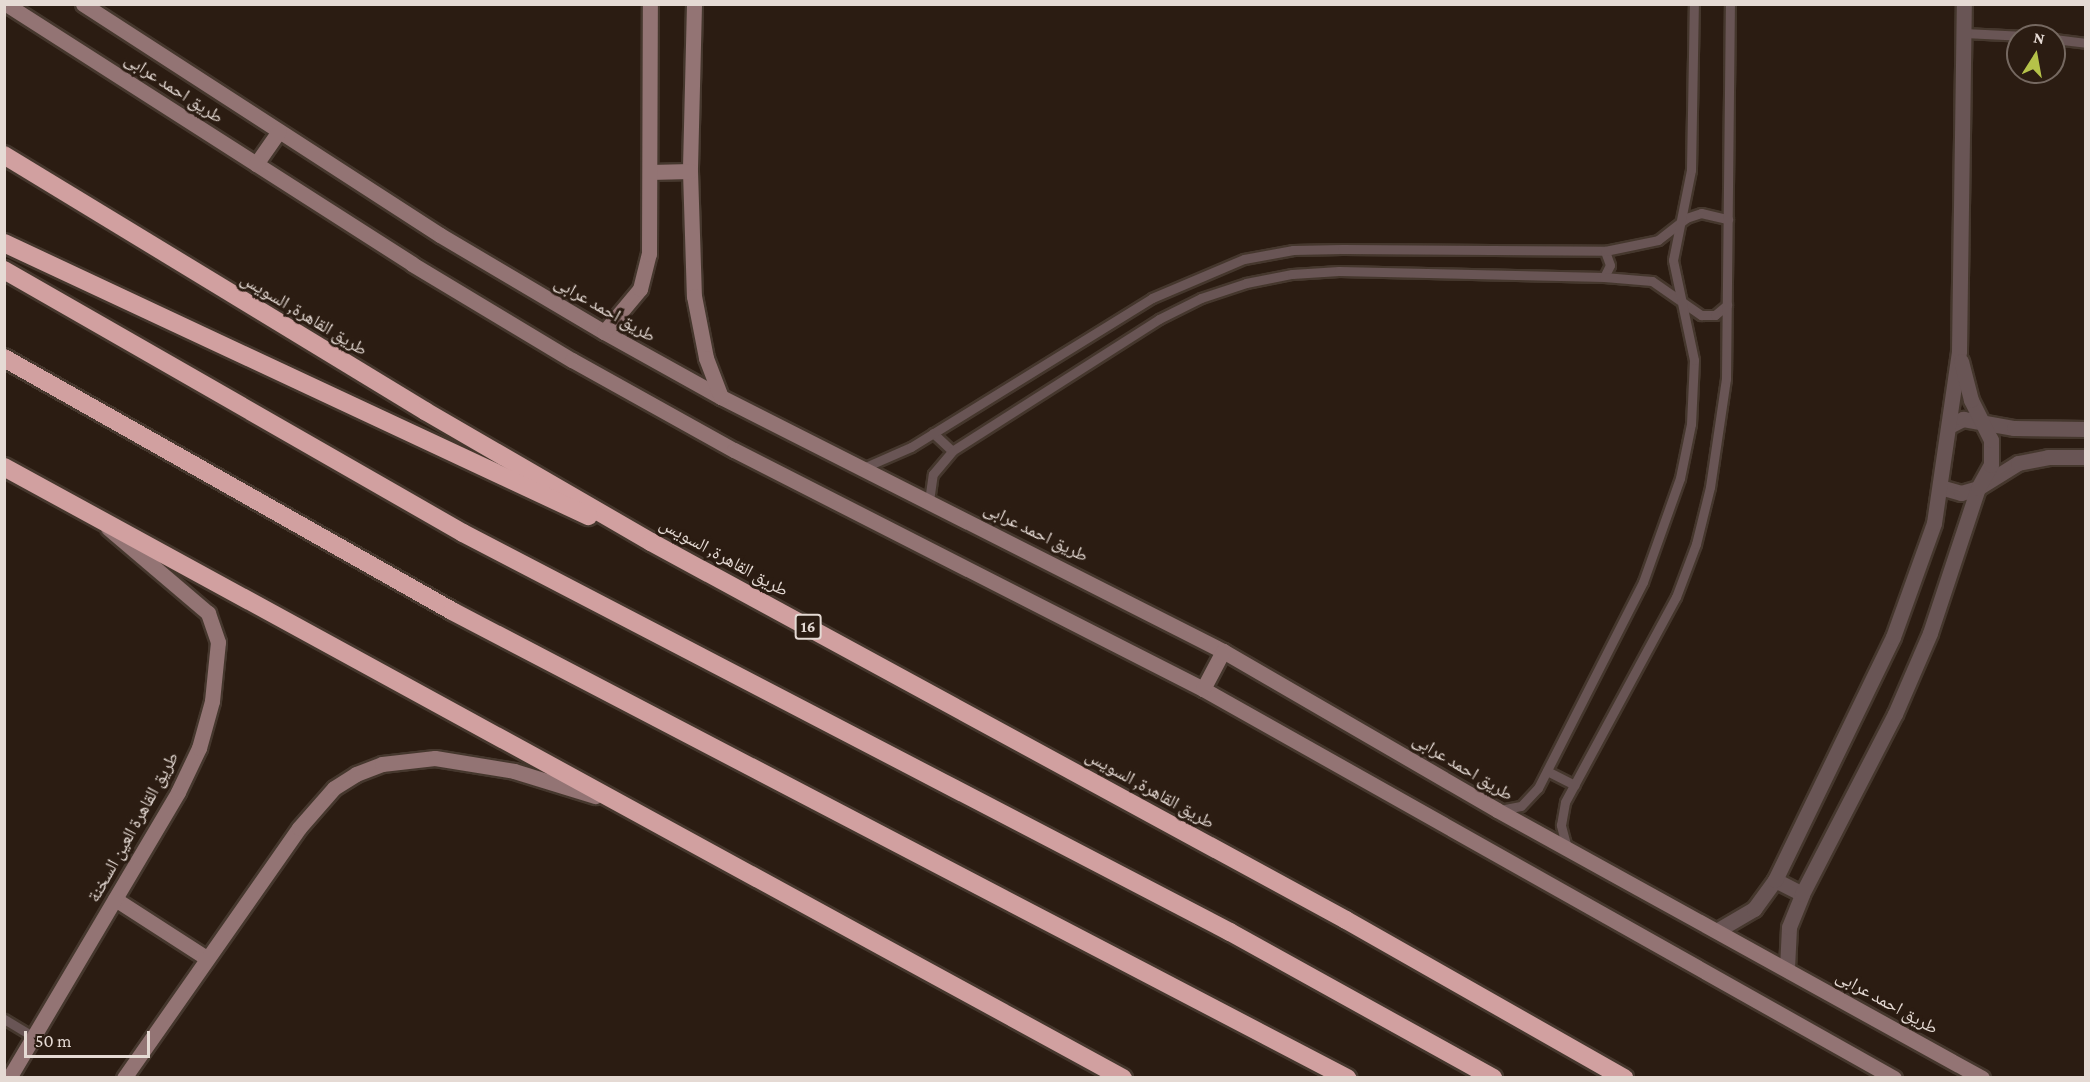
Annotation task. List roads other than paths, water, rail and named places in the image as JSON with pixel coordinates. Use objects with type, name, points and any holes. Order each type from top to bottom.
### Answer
[{"type":"highway","name":"طريق القاهرة, السويس","points":[[4,155],[424,411],[651,542],[1346,920],[1624,1077]]},
{"type":"highway","points":[[4,243],[551,500],[651,542]]},
{"type":"highway","points":[[4,270],[463,533],[1230,932],[1493,1077]]},
{"type":"highway","points":[[4,358],[452,611],[1347,1077]]},
{"type":"highway","points":[[4,467],[1123,1077]]},
{"type":"street","name":"طريق احمد عرابى","points":[[6,4],[422,270],[652,406],[1203,689],[1894,1077]]},
{"type":"street","name":"طريق احمد عرابى","points":[[83,4],[440,235],[604,332],[721,397],[1223,651],[1497,810],[1982,1077]]},
{"type":"street","points":[[604,332],[631,304],[646,272],[650,171],[650,4]]},
{"type":"street","points":[[694,4],[690,171],[696,317],[706,358],[721,397]]},
{"type":"street","points":[[1718,930],[1754,909],[1775,880],[1893,637],[1934,523],[1959,351],[1964,4]]},
{"type":"street","points":[[256,164],[279,131]]},
{"type":"street","points":[[650,171],[690,171]]},
{"type":"street","points":[[1787,968],[1789,927],[1802,894],[1895,714],[1930,633],[1978,488],[1987,476],[1992,453],[1983,422],[1971,400],[1959,351]]},
{"type":"street","points":[[1949,426],[1963,418],[2026,429],[2085,429]]},
{"type":"street","points":[[1940,487],[1954,493],[1978,488],[2018,463],[2049,457],[2085,457]]},
{"type":"street","name":"طريق القاهرة العين السخنة","points":[[9,1077],[178,792],[199,748],[212,701],[218,642],[213,622],[202,605],[140,557],[97,518]]},
{"type":"street","points":[[1203,689],[1223,651]]},
{"type":"street","points":[[124,1077],[205,957],[315,806],[334,788],[382,764],[426,758],[514,771],[627,807]]},
{"type":"street","points":[[1775,880],[1802,894]]},
{"type":"street","points":[[115,899],[205,957]]},
{"type":"lane","points":[[1497,810],[1521,806],[1531,799],[1547,771],[1643,582],[1680,478],[1691,424],[1694,360],[1674,260],[1691,170],[1694,4]]},
{"type":"lane","points":[[1567,848],[1561,813],[1676,597],[1696,544],[1720,432],[1727,305],[1730,4]]},
{"type":"lane","points":[[1964,33],[2006,35]]},
{"type":"lane","points":[[2066,41],[2085,43]]},
{"type":"lane","points":[[863,468],[933,434],[1152,298],[1244,259],[1293,250],[1605,251],[1658,240],[1680,224],[1701,213],[1728,219]]},
{"type":"lane","points":[[1604,277],[1610,265],[1605,251]]},
{"type":"lane","points":[[929,501],[933,474],[952,451],[1158,319],[1201,298],[1246,283],[1292,274],[1339,271],[1604,277],[1652,281],[1670,290],[1694,313],[1708,316],[1722,312],[1727,305]]},
{"type":"lane","points":[[933,434],[952,451]]},
{"type":"lane","points":[[1547,771],[1575,785]]},
{"type":"lane","points":[[4,1019],[33,1037]]}]
